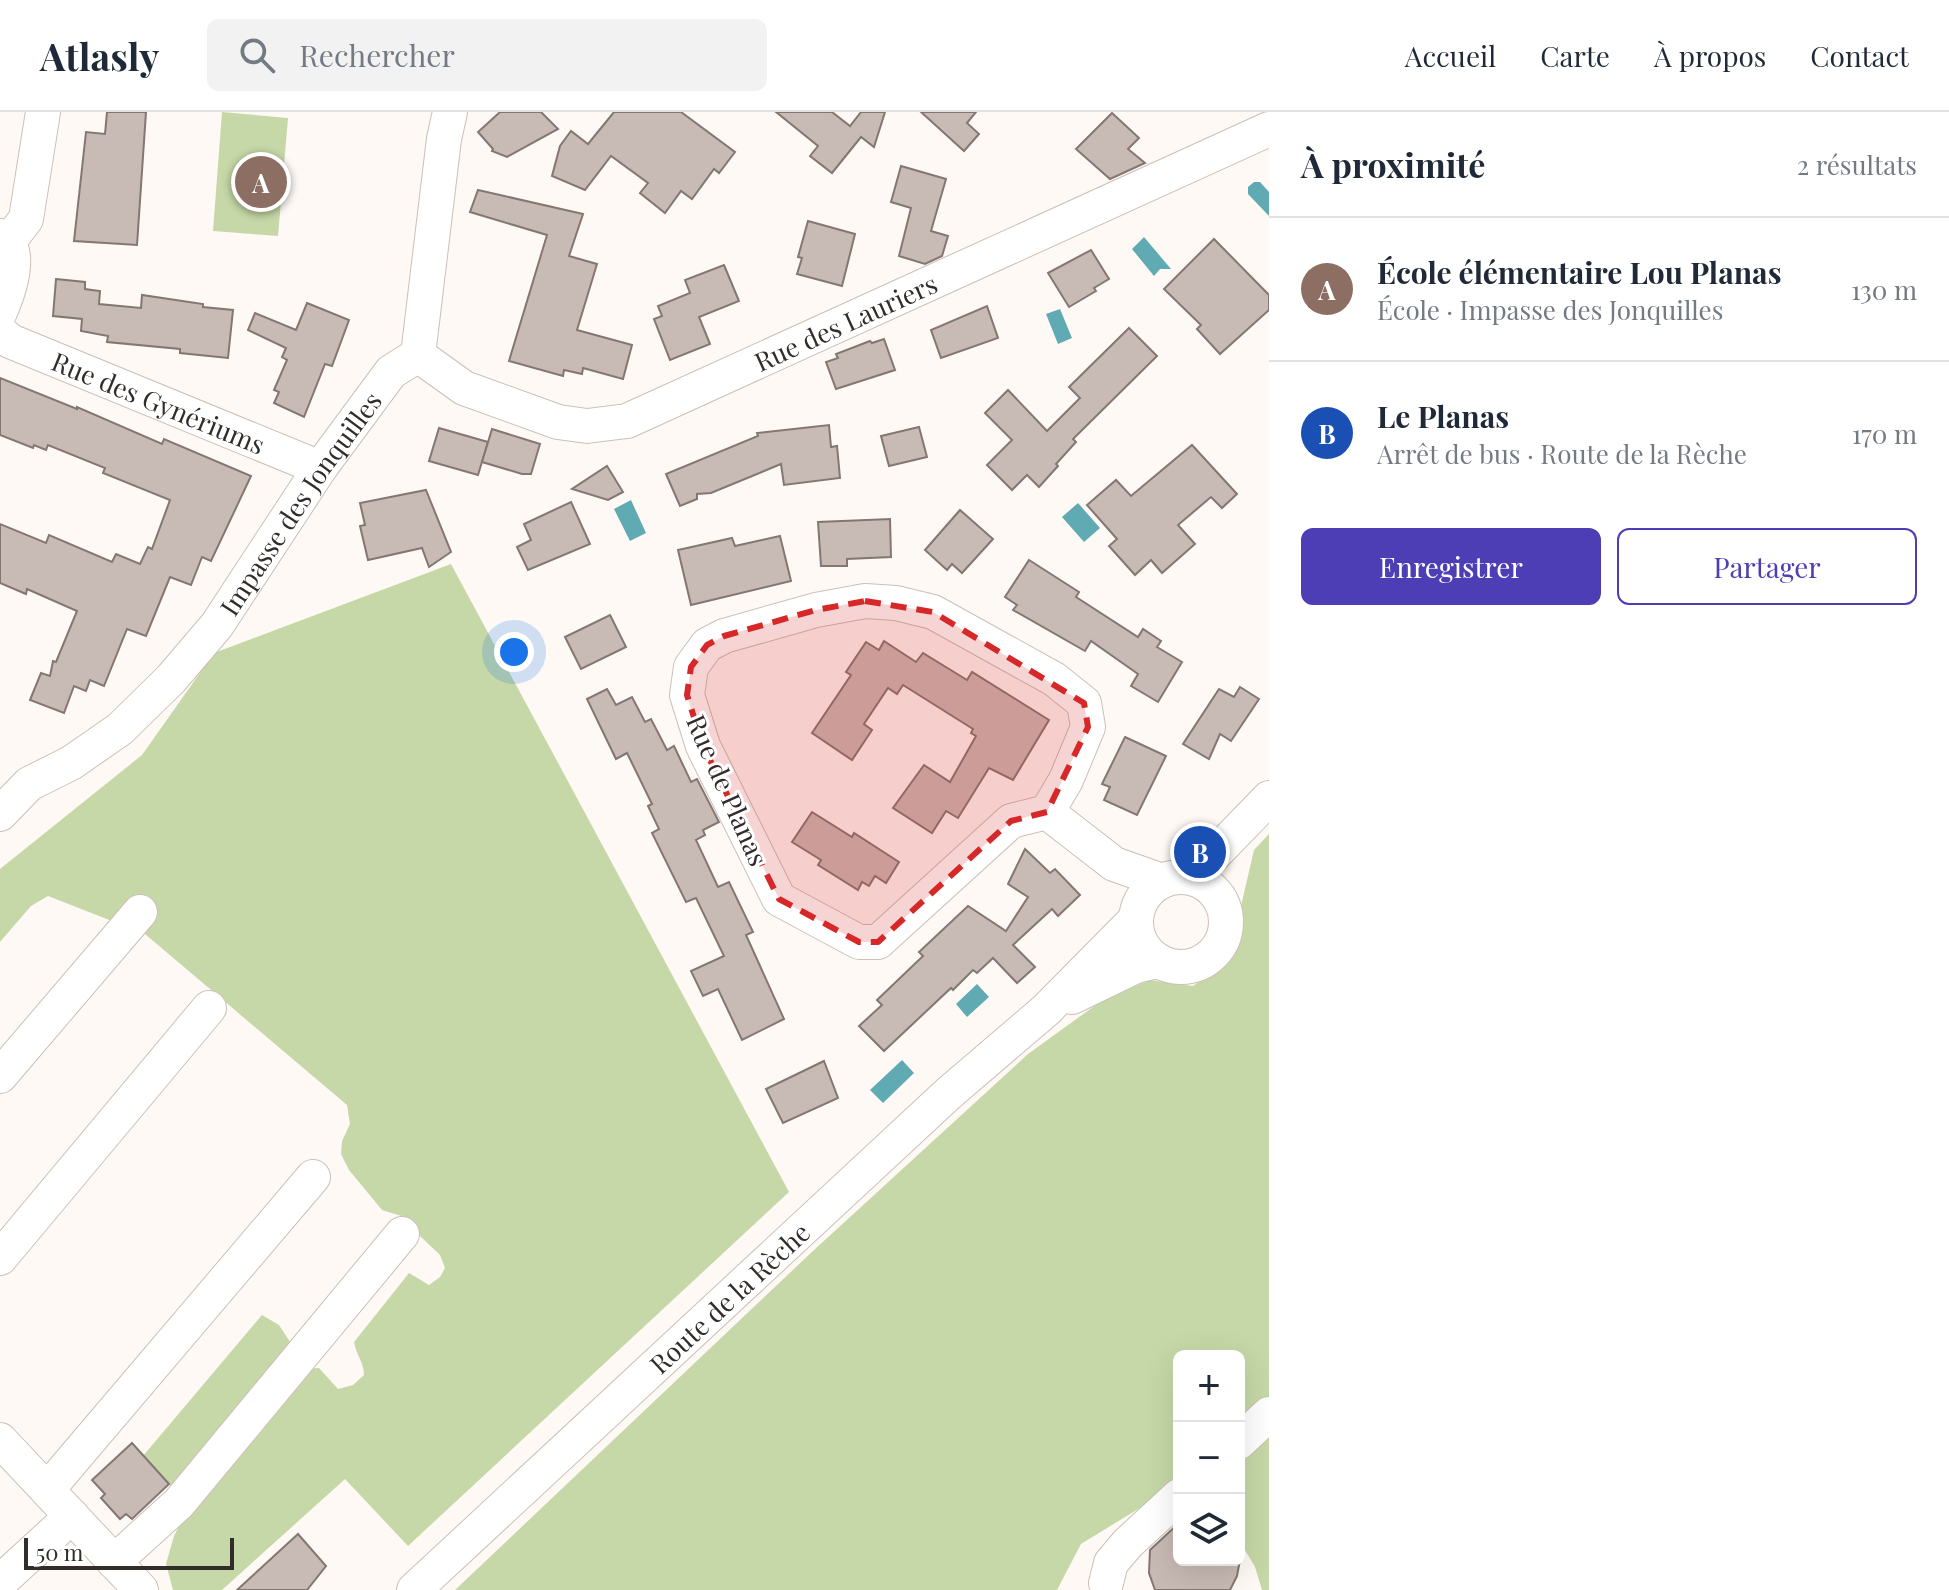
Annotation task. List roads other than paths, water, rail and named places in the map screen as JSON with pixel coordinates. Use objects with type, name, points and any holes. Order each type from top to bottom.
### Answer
[{"type":"street","points":[[0,312],[8,290],[14,254],[4,238],[26,219],[43,112]]},
{"type":"street","points":[[418,355],[444,139],[450,112]]},
{"type":"street","name":"Rue des Lauriers","points":[[418,355],[464,388],[558,422],[587,426],[627,421],[1269,129]]},
{"type":"street","name":"Rue des Gynériums","points":[[0,332],[10,341],[320,468]]},
{"type":"street","name":"Impasse des Jonquilles","points":[[0,814],[29,784],[71,763],[120,729],[171,679],[217,625],[320,468],[391,372],[418,355]]},
{"type":"street","name":"Rue de Planas","points":[[865,601],[896,603],[933,612],[1054,679],[1084,703],[1088,727],[1066,780],[1047,812],[1011,821],[878,942],[859,942],[779,899],[703,746],[687,695],[691,667],[707,645],[724,636],[816,610],[865,601]]},
{"type":"street","points":[[1136,915],[1142,898],[1203,866],[1258,808]]},
{"type":"street","points":[[1221,902],[1225,873],[1258,808]]},
{"type":"street","points":[[1047,812],[1114,864],[1174,879],[1200,881],[1212,890],[1221,902],[1226,931],[1211,956],[1185,968],[1170,967],[1157,961],[1140,943],[1136,915],[1121,890],[1114,864]]},
{"type":"street","points":[[0,1076],[140,912]]},
{"type":"street","name":"Route de la Rèche","points":[[414,1590],[949,1093],[1046,1010],[1136,915]]},
{"type":"street","name":"Route de la Rèche","points":[[1046,1010],[1136,966],[1157,961]]},
{"type":"street","points":[[0,1258],[209,1008]]},
{"type":"street","points":[[47,1490],[313,1177]]},
{"type":"street","points":[[114,1562],[179,1503],[402,1234]]},
{"type":"street","points":[[1245,1436],[1269,1414]]},
{"type":"street","points":[[0,1440],[141,1590]]},
{"type":"street","points":[[1106,1583],[1111,1563],[1173,1502]]},
{"type":"street","points":[[0,1582],[72,1516]]},
{"type":"water","points":[[1260,182],[1269,192],[1269,216],[1248,194],[1248,187]]},
{"type":"water","points":[[1144,237],[1171,269],[1160,269],[1154,276],[1132,249]]},
{"type":"water","points":[[1060,309],[1072,338],[1058,344],[1046,314]]},
{"type":"water","points":[[631,500],[646,533],[630,541],[614,509]]},
{"type":"water","points":[[1078,503],[1100,528],[1084,542],[1062,517]]},
{"type":"water","points":[[977,984],[989,997],[967,1017],[956,1004]]},
{"type":"water","points":[[902,1060],[914,1073],[883,1103],[870,1090]]},
{"type":"place","name":"École élémentaire Lou Planas","points":[[261,182]]},
{"type":"place","name":"Le Planas","points":[[1200,852]]}]
